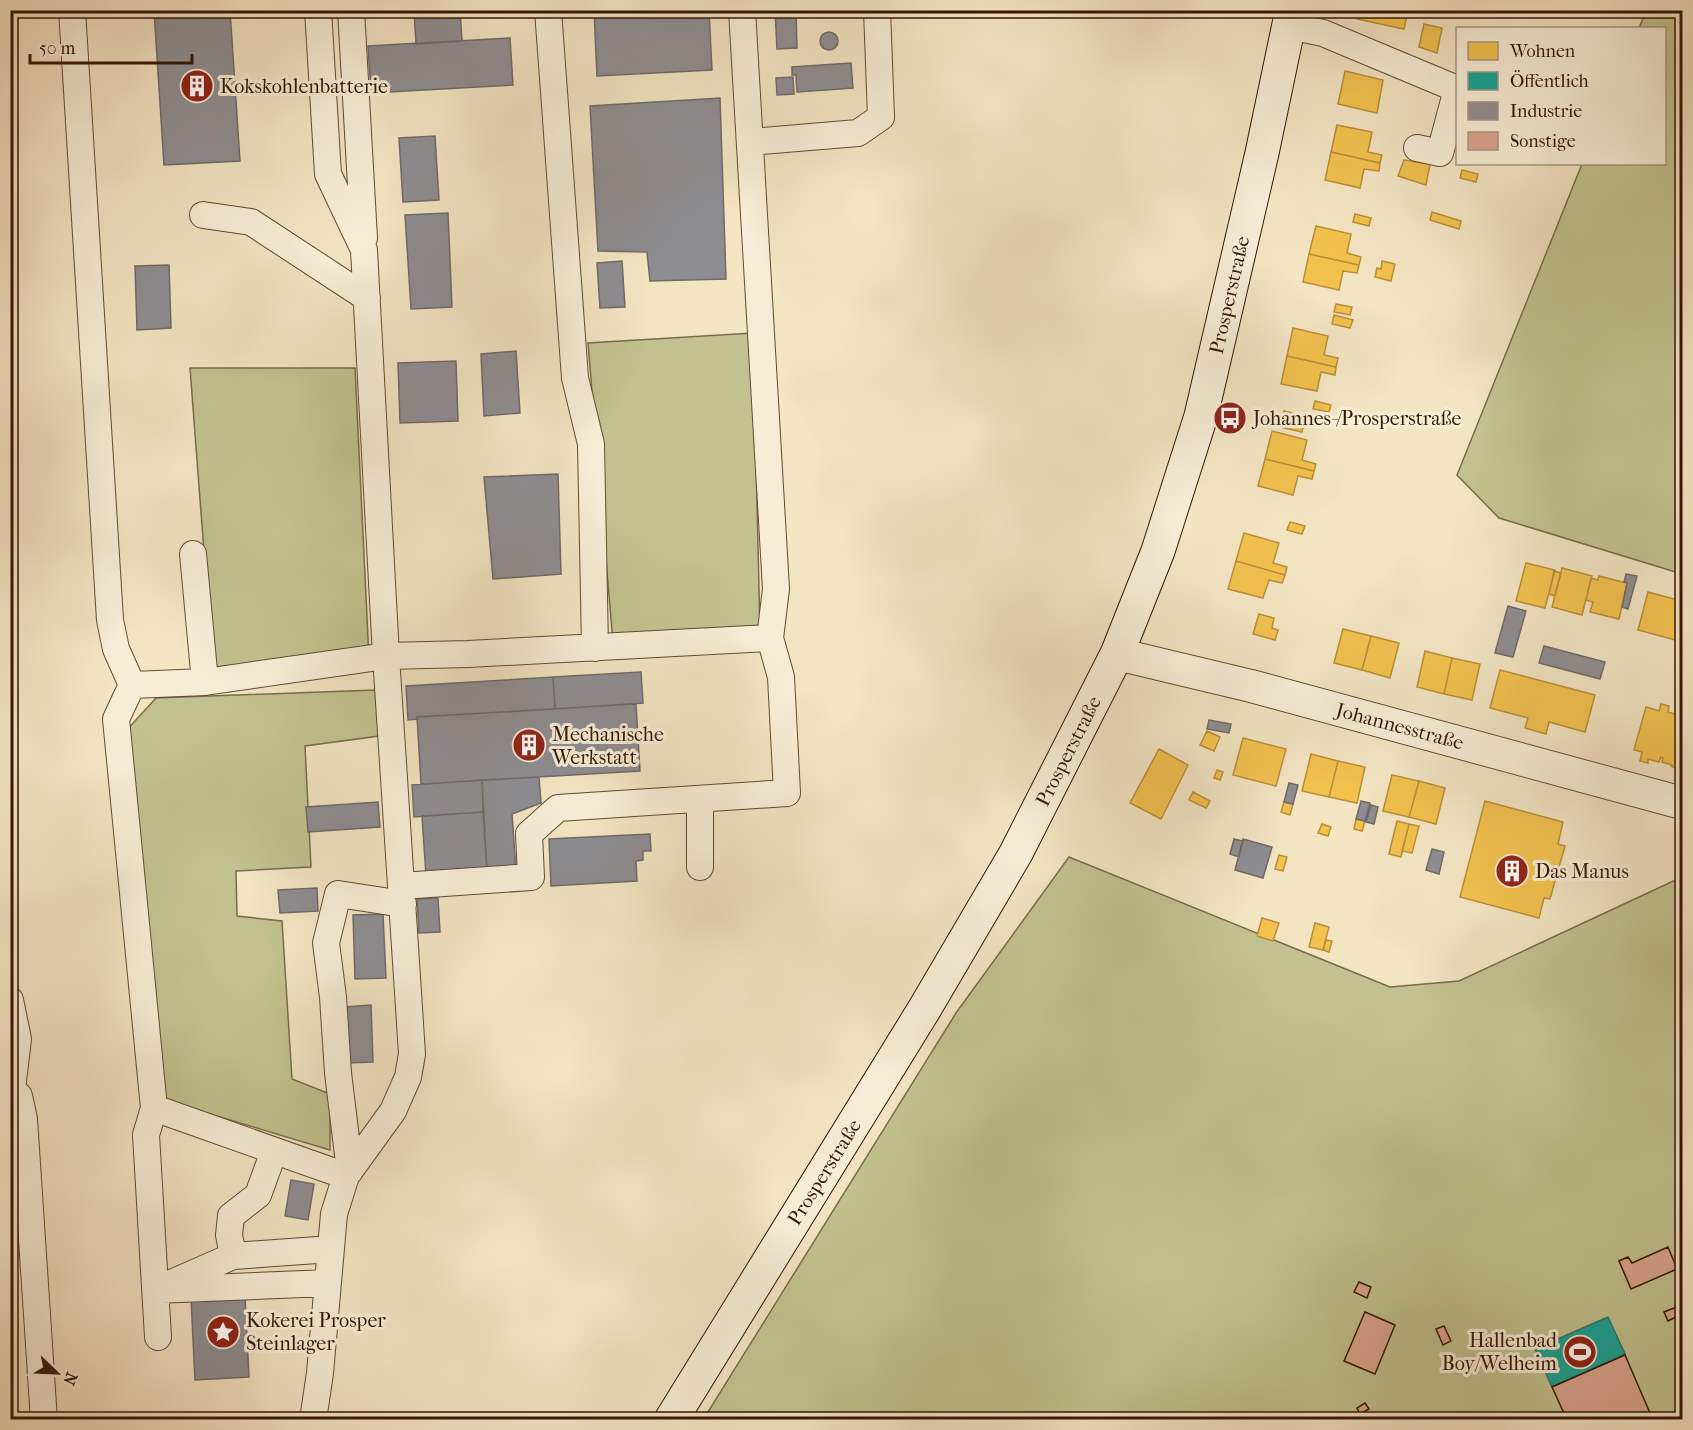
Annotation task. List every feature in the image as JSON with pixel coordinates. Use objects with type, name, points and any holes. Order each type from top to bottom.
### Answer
[{"type":"main road","name":"Prosperstraße","points":[[671,1419],[925,1008],[1016,854],[1117,654],[1158,550],[1201,416],[1262,153],[1290,18]]},
{"type":"street","points":[[72,10],[110,620],[116,649],[132,685],[116,719],[154,1108],[146,1136],[158,1337]]},
{"type":"street","points":[[318,10],[328,174],[364,250]]},
{"type":"street","points":[[313,1419],[320,1373],[334,1214],[348,1174],[393,1111],[408,1077],[412,1054],[386,656],[351,10]]},
{"type":"street","points":[[549,10],[575,378],[591,444],[595,648]]},
{"type":"street","points":[[348,1174],[333,997],[326,943],[338,894],[402,895],[531,877],[529,834],[558,808],[787,793],[781,677],[770,638],[776,589],[742,10]]},
{"type":"street","points":[[750,142],[858,133],[881,117],[877,10]]},
{"type":"street","points":[[1290,18],[1456,89]]},
{"type":"street","points":[[1417,148],[1440,153],[1456,93]]},
{"type":"street","points":[[202,215],[251,222],[367,298]]},
{"type":"street","points":[[193,554],[205,682]]},
{"type":"street","points":[[132,685],[205,682],[386,656],[770,638]]},
{"type":"street","name":"Johannesstraße","points":[[1117,654],[1251,686],[1683,802]]},
{"type":"street","points":[[700,800],[700,867]]},
{"type":"street","points":[[10,1000],[18,1039],[11,1088],[19,1096],[24,1119],[44,1419]]},
{"type":"street","points":[[154,1108],[274,1151],[348,1174]]},
{"type":"street","points":[[233,1256],[229,1235],[231,1216],[258,1195],[274,1151]]},
{"type":"street","points":[[156,1290],[233,1256],[331,1249]]},
{"type":"street","points":[[156,1290],[328,1283]]},
{"type":"green space","points":[[1646,11],[1682,11],[1682,574],[1499,518],[1457,475],[1582,165],[1666,165],[1666,27],[1639,27]]},
{"type":"green space","points":[[753,333],[760,631],[613,643],[588,343]]},
{"type":"green space","points":[[190,368],[355,368],[369,659],[213,670]]},
{"type":"green space","points":[[375,690],[379,736],[305,746],[311,867],[236,871],[237,916],[282,921],[292,1079],[330,1094],[330,1150],[160,1099],[125,732],[156,698]]},
{"type":"green space","points":[[1069,857],[1390,987],[1459,981],[1682,877],[1682,1419],[703,1420],[956,1013]]},
{"type":"building: Wohnen","points":[[1359,10],[1408,10],[1404,29],[1357,19]]},
{"type":"building: Wohnen","points":[[1424,24],[1442,28],[1437,53],[1419,47]]},
{"type":"building: Wohnen","points":[[1345,71],[1383,80],[1377,113],[1338,104]]},
{"type":"building: Wohnen","points":[[1337,125],[1372,132],[1368,152],[1382,155],[1380,163],[1331,152]]},
{"type":"building: Wohnen","points":[[1331,152],[1380,163],[1379,171],[1364,169],[1360,188],[1325,180]]},
{"type":"building: Wohnen","points":[[1404,160],[1430,164],[1426,185],[1398,176]]},
{"type":"building: Wohnen","points":[[1462,170],[1478,174],[1476,182],[1460,178]]},
{"type":"building: Wohnen","points":[[1432,212],[1461,221],[1459,229],[1430,220]]},
{"type":"building: Wohnen","points":[[1355,214],[1371,218],[1369,226],[1353,222]]},
{"type":"building: Wohnen","points":[[1316,226],[1351,234],[1347,253],[1361,257],[1359,265],[1309,254]]},
{"type":"building: Wohnen","points":[[1309,254],[1359,265],[1357,273],[1343,271],[1339,290],[1303,282]]},
{"type":"building: Wohnen","points":[[1382,261],[1395,264],[1391,281],[1375,277],[1377,268],[1381,269]]},
{"type":"building: Wohnen","points":[[1336,304],[1352,307],[1350,315],[1334,312]]},
{"type":"building: Wohnen","points":[[1334,315],[1353,320],[1350,328],[1332,324]]},
{"type":"building: Wohnen","points":[[1293,328],[1328,336],[1324,355],[1338,358],[1336,367],[1287,356]]},
{"type":"building: Wohnen","points":[[1287,356],[1336,367],[1335,375],[1321,372],[1317,391],[1281,384]]},
{"type":"building: Wohnen","points":[[1315,401],[1331,405],[1329,412],[1313,409]]},
{"type":"building: Wohnen","points":[[1284,411],[1306,416],[1302,432],[1280,427]]},
{"type":"building: Wohnen","points":[[1272,431],[1307,440],[1302,460],[1316,464],[1314,471],[1265,459]]},
{"type":"building: Wohnen","points":[[1265,459],[1314,471],[1312,479],[1298,476],[1293,495],[1258,486]]},
{"type":"building: Wohnen","points":[[1290,522],[1305,526],[1302,534],[1287,530]]},
{"type":"building: Wohnen","points":[[1244,533],[1279,543],[1273,563],[1287,567],[1285,575],[1236,561]]},
{"type":"building: Wohnen","points":[[1236,561],[1285,575],[1282,583],[1269,580],[1263,598],[1228,589]]},
{"type":"building: Wohnen","points":[[1526,563],[1555,570],[1545,608],[1516,601]]},
{"type":"building: Wohnen","points":[[1562,568],[1592,576],[1582,615],[1552,607]]},
{"type":"building: Wohnen","points":[[1554,571],[1561,573],[1555,596],[1549,594]]},
{"type":"building: Wohnen","points":[[1599,576],[1627,583],[1619,619],[1590,612],[1593,602],[1586,600],[1591,578],[1598,580]]},
{"type":"building: Wohnen","points":[[1648,592],[1682,601],[1682,650],[1677,649],[1679,641],[1638,630]]},
{"type":"building: Wohnen","points":[[1259,614],[1274,618],[1272,628],[1278,630],[1275,640],[1253,634]]},
{"type":"building: Wohnen","points":[[1343,629],[1371,636],[1362,670],[1334,663]]},
{"type":"building: Wohnen","points":[[1371,636],[1399,643],[1390,678],[1362,670]]},
{"type":"building: Wohnen","points":[[1425,651],[1452,658],[1444,694],[1417,687]]},
{"type":"building: Wohnen","points":[[1452,658],[1480,664],[1472,700],[1444,694]]},
{"type":"building: Wohnen","points":[[1500,670],[1595,695],[1585,732],[1549,722],[1546,734],[1525,728],[1528,718],[1490,708]]},
{"type":"building: Wohnen","points":[[1661,704],[1669,706],[1668,712],[1682,716],[1682,771],[1662,762],[1661,757],[1659,762],[1648,759],[1648,763],[1640,761],[1642,752],[1634,750],[1646,707],[1659,711]]},
{"type":"building: Wohnen","points":[[1207,731],[1220,737],[1214,751],[1200,745]]},
{"type":"building: Wohnen","points":[[1243,738],[1286,749],[1276,786],[1233,775]]},
{"type":"building: Wohnen","points":[[1159,749],[1188,765],[1161,819],[1130,803]]},
{"type":"building: Wohnen","points":[[1311,754],[1338,761],[1329,797],[1302,791]]},
{"type":"building: Wohnen","points":[[1338,761],[1365,767],[1357,803],[1329,797]]},
{"type":"building: Wohnen","points":[[1217,770],[1223,772],[1220,780],[1214,778]]},
{"type":"building: Wohnen","points":[[1392,775],[1419,781],[1409,817],[1383,811]]},
{"type":"building: Wohnen","points":[[1419,781],[1445,788],[1436,824],[1409,817]]},
{"type":"building: Wohnen","points":[[1193,792],[1210,801],[1206,808],[1189,800]]},
{"type":"building: Wohnen","name":"Das Manus","points":[[1485,801],[1563,822],[1558,844],[1565,846],[1550,899],[1544,898],[1539,918],[1460,897]]},
{"type":"building: Wohnen","points":[[1284,802],[1293,804],[1290,815],[1281,812]]},
{"type":"building: Wohnen","points":[[1356,819],[1365,821],[1362,831],[1354,829]]},
{"type":"building: Wohnen","points":[[1397,821],[1409,824],[1401,857],[1389,854]]},
{"type":"building: Wohnen","points":[[1322,824],[1331,827],[1328,836],[1318,833]]},
{"type":"building: Wohnen","points":[[1409,824],[1419,826],[1412,853],[1402,851]]},
{"type":"building: Wohnen","points":[[1279,855],[1287,857],[1283,871],[1275,869]]},
{"type":"building: Wohnen","points":[[1262,918],[1279,923],[1273,941],[1257,936]]},
{"type":"building: Wohnen","points":[[1315,923],[1329,927],[1323,950],[1309,947]]},
{"type":"building: Wohnen","points":[[1326,940],[1332,941],[1329,952],[1323,950]]},
{"type":"building: Öffentlich","name":"Hallenbad Boy/Welheim","points":[[1608,1317],[1625,1354],[1552,1387],[1535,1349]]},
{"type":"building: Industrie","name":"Kokskohlenbatterie","points":[[154,10],[230,10],[240,161],[164,165]]},
{"type":"building: Industrie","points":[[414,10],[460,10],[462,41],[416,44]]},
{"type":"building: Industrie","points":[[594,10],[709,10],[712,70],[597,76]]},
{"type":"building: Industrie","points":[[775,10],[796,10],[797,48],[777,49]]},
{"type":"building: Industrie","points":[[829,32],[835,35],[838,41],[835,47],[829,50],[823,47],[820,41],[823,35]]},
{"type":"building: Industrie","points":[[510,38],[513,85],[371,93],[368,46]]},
{"type":"building: Industrie","points":[[851,63],[853,88],[797,92],[796,75],[792,75],[792,67]]},
{"type":"building: Industrie","points":[[793,77],[794,94],[777,95],[776,78]]},
{"type":"building: Industrie","points":[[720,98],[726,279],[650,281],[647,252],[598,251],[590,106]]},
{"type":"building: Industrie","points":[[435,136],[439,200],[403,202],[399,138]]},
{"type":"building: Industrie","points":[[448,213],[452,307],[411,309],[405,215]]},
{"type":"building: Industrie","points":[[622,261],[625,307],[600,308],[597,263]]},
{"type":"building: Industrie","points":[[169,265],[171,328],[137,330],[135,266]]},
{"type":"building: Industrie","points":[[516,351],[520,413],[484,416],[481,354]]},
{"type":"building: Industrie","points":[[456,361],[458,421],[400,423],[398,363]]},
{"type":"building: Industrie","points":[[558,474],[561,574],[493,579],[484,477]]},
{"type":"building: Industrie","points":[[1626,574],[1637,576],[1628,609],[1622,607],[1627,583],[1624,582]]},
{"type":"building: Industrie","points":[[1508,606],[1526,611],[1513,657],[1495,653]]},
{"type":"building: Industrie","points":[[1544,646],[1605,662],[1600,679],[1539,663]]},
{"type":"building: Industrie","points":[[641,672],[643,703],[555,709],[553,677]]},
{"type":"building: Industrie","points":[[553,677],[555,709],[417,717],[418,719],[408,720],[406,686]]},
{"type":"building: Industrie","name":"Mechanische Werkstatt","points":[[636,704],[640,771],[421,784],[417,717]]},
{"type":"building: Industrie","points":[[1209,720],[1231,724],[1229,733],[1207,729]]},
{"type":"building: Industrie","points":[[539,777],[541,803],[512,814],[516,871],[487,872],[482,780]]},
{"type":"building: Industrie","points":[[482,780],[483,812],[414,817],[412,785]]},
{"type":"building: Industrie","points":[[1289,783],[1298,785],[1293,804],[1284,802]]},
{"type":"building: Industrie","points":[[1361,801],[1370,803],[1365,821],[1356,819]]},
{"type":"building: Industrie","points":[[378,802],[380,827],[308,832],[306,807]]},
{"type":"building: Industrie","points":[[1371,805],[1378,807],[1374,824],[1366,822]]},
{"type":"building: Industrie","points":[[483,812],[487,872],[426,876],[422,816]]},
{"type":"building: Industrie","points":[[650,834],[651,851],[643,851],[643,860],[636,861],[637,881],[551,886],[549,839]]},
{"type":"building: Industrie","points":[[1234,839],[1243,841],[1239,857],[1230,854]]},
{"type":"building: Industrie","points":[[1243,839],[1272,847],[1263,878],[1235,870]]},
{"type":"building: Industrie","points":[[1432,849],[1444,852],[1439,874],[1426,870]]},
{"type":"building: Industrie","points":[[317,888],[318,911],[280,913],[278,890]]},
{"type":"building: Industrie","points":[[438,898],[440,932],[419,933],[417,899]]},
{"type":"building: Industrie","points":[[383,914],[386,978],[355,979],[353,915]]},
{"type":"building: Industrie","points":[[371,1005],[373,1062],[347,1063],[344,1007]]},
{"type":"building: Industrie","points":[[291,1180],[314,1184],[308,1220],[285,1216]]},
{"type":"building: Industrie","points":[[245,1296],[249,1377],[195,1380],[191,1298]]},
{"type":"building: Sonstige","points":[[1668,1247],[1677,1269],[1631,1289],[1619,1261],[1628,1257],[1632,1263]]},
{"type":"building: Sonstige","points":[[1359,1282],[1371,1287],[1367,1298],[1354,1292]]},
{"type":"building: Sonstige","points":[[1681,1305],[1682,1314],[1668,1321],[1664,1312]]},
{"type":"building: Sonstige","points":[[1365,1312],[1395,1325],[1375,1374],[1344,1361]]},
{"type":"building: Sonstige","points":[[1444,1326],[1451,1341],[1443,1345],[1436,1329]]},
{"type":"building: Sonstige","points":[[1625,1355],[1653,1420],[1567,1420],[1552,1387]]},
{"type":"building: Sonstige","points":[[1365,1403],[1369,1409],[1360,1414],[1357,1408]]},
{"type":"place","name":"Kokskohlenbatterie","points":[[197,86]]},
{"type":"place","name":"Johannes-/Prosperstraße","points":[[1230,418]]},
{"type":"place","name":"Mechanische Werkstatt","points":[[529,745]]},
{"type":"place","name":"Das Manus","points":[[1512,871]]},
{"type":"place","name":"Kokerei Prosper Steinlager","points":[[223,1332]]},
{"type":"place","name":"Hallenbad Boy/Welheim","points":[[1580,1352]]}]
